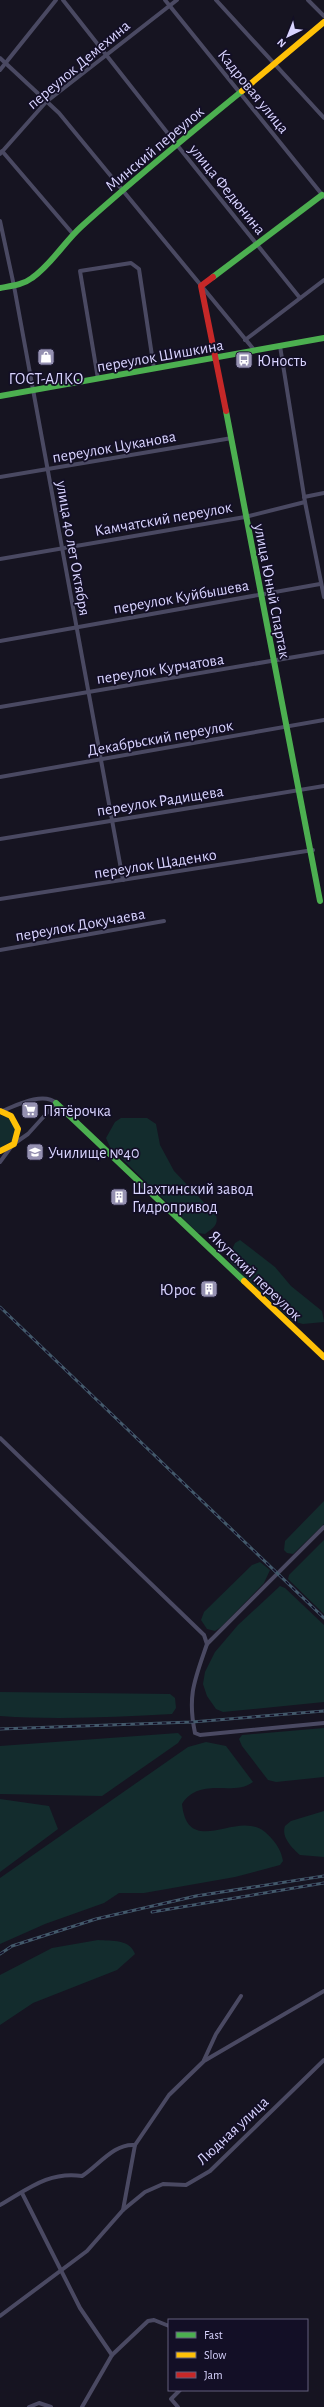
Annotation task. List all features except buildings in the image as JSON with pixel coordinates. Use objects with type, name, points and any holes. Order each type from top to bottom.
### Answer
[{"type":"street","points":[[0,70],[4,62],[56,0]]},
{"type":"street","name":"улица Федюнина","points":[[63,0],[300,298]]},
{"type":"street","name":"Кадровая улица","points":[[165,0],[323,196]]},
{"type":"street","name":"переулок Демехина","points":[[1,153],[46,102],[106,53],[177,0]]},
{"type":"street","points":[[216,0],[324,118]]},
{"type":"street","points":[[308,0],[324,16]]},
{"type":"street","name":"Минский переулок","points":[[0,288],[14,286],[31,279],[73,234],[121,191],[241,93],[324,22]]},
{"type":"street","points":[[0,58],[59,113],[121,191],[255,351]]},
{"type":"street","points":[[1,153],[73,234]]},
{"type":"street","points":[[201,286],[323,196]]},
{"type":"street","name":"улица 40 лет Октября","points":[[0,221],[14,286],[123,880]]},
{"type":"street","points":[[98,379],[80,271],[131,263],[139,269],[154,369]]},
{"type":"street","name":"переулок Шишкина","points":[[246,340],[324,280]]},
{"type":"street","name":"улица Юный Спартак","points":[[201,286],[206,319],[216,358],[232,438],[245,517],[273,662],[299,791],[313,850],[320,901]]},
{"type":"street","name":"переулок Шишкина","points":[[0,396],[324,338]]},
{"type":"street","points":[[280,346],[304,497],[320,584],[324,598]]},
{"type":"street","name":"переулок Цуканова","points":[[0,477],[232,438]]},
{"type":"street","points":[[304,497],[324,493]]},
{"type":"street","name":"Камчатский переулок","points":[[0,559],[245,517],[305,502]]},
{"type":"street","name":"переулок Куйбышева","points":[[0,641],[320,584]]},
{"type":"street","name":"переулок Курчатова","points":[[0,707],[273,662],[324,652]]},
{"type":"street","name":"Декабрьский переулок","points":[[0,777],[324,720]]},
{"type":"street","name":"переулок Радищева","points":[[0,839],[324,786]]},
{"type":"street","name":"переулок Щаденко","points":[[0,899],[313,850]]},
{"type":"street","name":"переулок Докучаева","points":[[0,950],[164,921]]},
{"type":"street","points":[[0,1151],[13,1145],[28,1134],[56,1103],[46,1099],[27,1101],[1,1111]]},
{"type":"street","name":"Якутский переулок","points":[[56,1103],[324,1357]]},
{"type":"street","points":[[0,1162],[13,1145],[18,1134],[17,1124],[11,1116],[1,1111]]},
{"type":"street","points":[[0,1438],[196,1627],[207,1644]]},
{"type":"street","points":[[324,1527],[207,1644],[193,1683],[190,1703],[195,1733],[200,1735],[324,1723]]},
{"type":"street","points":[[123,2210],[135,2145],[169,2095],[204,2061],[324,1991]]},
{"type":"street","points":[[204,2061],[216,2034],[242,1996]]},
{"type":"street","name":"Людная улица","points":[[0,2316],[87,2251],[123,2210],[144,2192],[162,2184],[186,2185],[210,2171],[324,2060]]},
{"type":"street","points":[[0,2205],[52,2176],[67,2174],[82,2176],[96,2167],[118,2147],[135,2145]]},
{"type":"street","points":[[22,2193],[59,2271],[80,2308],[112,2355]]},
{"type":"street","points":[[82,2407],[112,2355],[148,2321],[154,2320],[168,2326]]},
{"type":"street","points":[[178,2407],[170,2399],[179,2391]]},
{"type":"street","points":[[29,2407],[39,2403],[51,2407]]},
{"type":"green space","points":[[0,1115],[9,1118],[15,1129],[12,1141],[0,1148]]},
{"type":"green space","points":[[121,1118],[147,1118],[156,1124],[160,1145],[174,1171],[216,1215],[216,1224],[211,1230],[205,1234],[198,1233],[110,1147],[106,1138],[115,1122]]},
{"type":"green space","points":[[240,1240],[275,1267],[291,1286],[322,1311],[324,1322],[303,1324],[292,1321],[238,1271],[228,1259],[235,1243]]},
{"type":"green space","points":[[324,1501],[324,1524],[293,1554],[287,1553],[284,1550],[285,1541]]},
{"type":"green space","points":[[324,1540],[324,1614],[288,1579],[289,1575]]},
{"type":"green space","points":[[260,1562],[270,1570],[264,1583],[221,1627],[215,1631],[207,1629],[201,1620],[204,1612],[252,1565]]},
{"type":"green space","points":[[280,1586],[285,1588],[324,1625],[324,1702],[223,1712],[216,1709],[207,1696],[203,1684],[205,1672],[215,1652],[238,1625]]},
{"type":"green space","points":[[0,1692],[170,1694],[175,1698],[176,1708],[172,1714],[86,1718],[0,1716]]},
{"type":"green space","points":[[324,1728],[324,1777],[276,1782],[268,1780],[242,1746],[239,1739],[242,1735]]},
{"type":"green space","points":[[178,1733],[182,1737],[178,1743],[102,1796],[0,1794],[0,1746]]},
{"type":"green space","points":[[206,1742],[226,1746],[253,1782],[236,1788],[207,1789],[198,1791],[189,1796],[182,1804],[185,1819],[191,1827],[199,1831],[241,1826],[251,1826],[260,1829],[270,1836],[279,1849],[283,1861],[280,1865],[235,1877],[144,1893],[119,1893],[104,1903],[45,1924],[0,1944],[0,1878],[188,1747]]},
{"type":"green space","points":[[0,1799],[49,1806],[58,1829],[0,1872]]},
{"type":"green space","points":[[324,1811],[324,1857],[300,1855],[291,1846],[286,1838],[284,1830],[285,1826],[291,1821]]},
{"type":"green space","points":[[98,1940],[125,1943],[133,1949],[135,1954],[117,1970],[33,2003],[0,2025],[0,1975],[52,1948]]},
{"type":"railway","points":[[0,1307],[324,1618]]},
{"type":"railway","points":[[0,1729],[192,1722],[324,1711]]},
{"type":"railway","points":[[0,1954],[12,1946],[96,1919],[196,1896],[324,1876]]},
{"type":"railway","points":[[152,1912],[324,1883]]},
{"type":"traffic: fast","points":[[0,288],[17,285],[32,278],[52,260],[82,226],[141,174],[242,91]]},
{"type":"traffic: fast","points":[[213,277],[322,195]]},
{"type":"traffic: fast","points":[[0,396],[324,338]]},
{"type":"traffic: fast","points":[[226,411],[320,901]]},
{"type":"traffic: fast","points":[[56,1103],[244,1281]]},
{"type":"traffic: slow","points":[[242,91],[324,22]]},
{"type":"traffic: slow","points":[[0,1111],[11,1116],[18,1129],[14,1144],[0,1151]]},
{"type":"traffic: slow","points":[[244,1281],[324,1357]]},
{"type":"traffic: jam","points":[[213,277],[201,286],[226,411]]},
{"type":"place","name":"ГОСТ-АЛКО","points":[[46,357]]},
{"type":"place","name":"Юность","points":[[244,360]]},
{"type":"place","name":"Пятёрочка","points":[[30,1110]]},
{"type":"place","name":"Училище №40","points":[[35,1152]]},
{"type":"place","name":"Шахтинский завод Гидропривод","points":[[119,1197]]},
{"type":"place","name":"Юрос","points":[[209,1289]]}]
